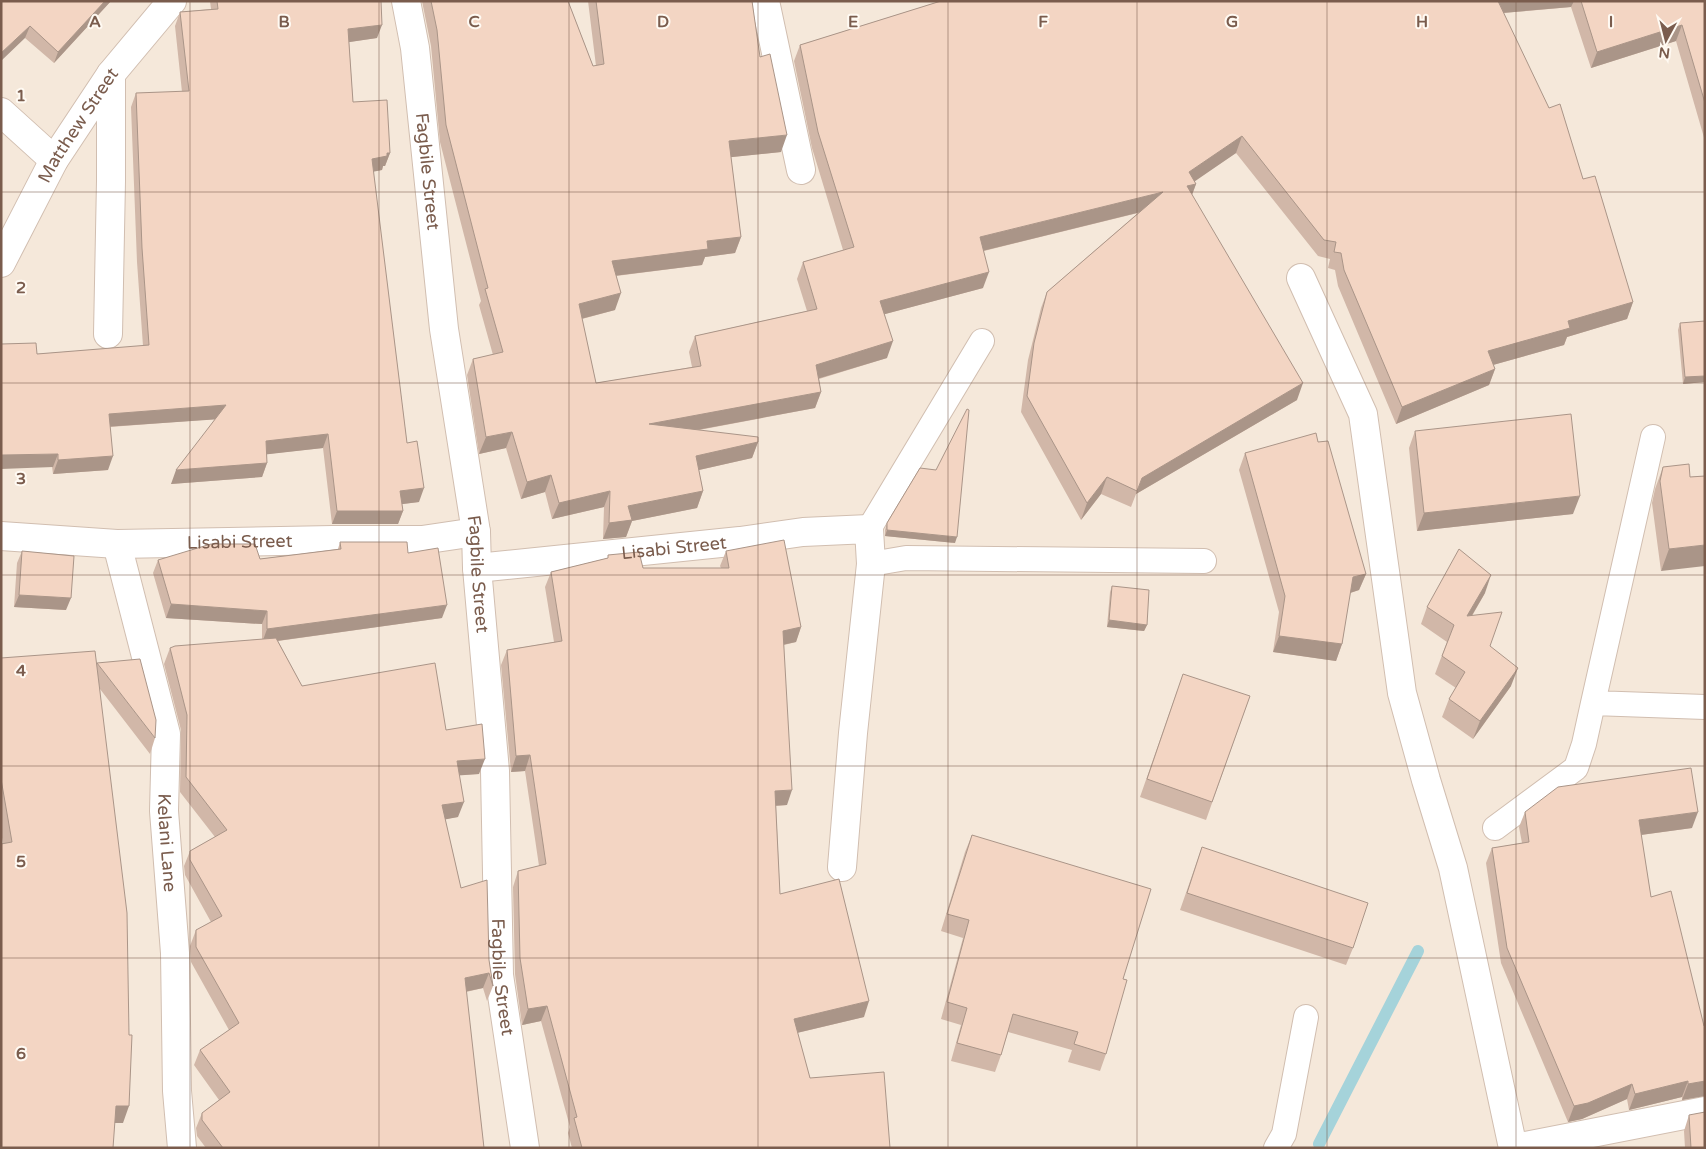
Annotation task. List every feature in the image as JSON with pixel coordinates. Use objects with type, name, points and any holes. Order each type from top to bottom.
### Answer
[{"type":"street","name":"Matthew Street","points":[[1,263],[54,160],[111,74],[172,1]]},
{"type":"street","name":"Fagbile Street","points":[[406,1],[415,48],[444,328],[476,532],[477,568],[495,772],[499,975],[525,1148]]},
{"type":"street","points":[[765,1],[801,170]]},
{"type":"street","points":[[108,334],[112,181],[111,74]]},
{"type":"street","points":[[1,112],[54,160]]},
{"type":"street","points":[[1301,278],[1363,414],[1402,693],[1452,868],[1514,1148],[1705,1111]]},
{"type":"street","points":[[842,867],[853,733],[871,564],[869,529]]},
{"type":"street","name":"Lisabi Street","points":[[477,568],[740,541],[803,532],[869,529]]},
{"type":"street","name":"Lisabi Street","points":[[1,536],[117,544],[422,540],[476,532]]},
{"type":"street","name":"Kelani Lane","points":[[117,544],[166,734],[164,811],[175,953],[177,1091],[182,1148]]},
{"type":"lane","points":[[869,529],[982,341]]},
{"type":"lane","points":[[1494,828],[1576,768],[1593,703],[1653,437]]},
{"type":"lane","points":[[871,564],[906,558],[1204,561]]},
{"type":"lane","points":[[1593,703],[1705,707]]},
{"type":"lane","points":[[1276,1148],[1284,1134],[1306,1017]]},
{"type":"shaded area","points":[[1,1],[1705,1],[1705,1148],[1,1148]]},
{"type":"building","points":[[1,1],[105,1],[58,52],[30,26],[1,53]]},
{"type":"building","points":[[217,1],[381,1],[382,25],[348,29],[353,102],[387,100],[390,153],[387,153],[387,156],[372,159],[407,443],[417,441],[424,488],[400,491],[403,511],[337,511],[328,434],[266,441],[267,463],[176,470],[226,405],[109,414],[113,456],[58,460],[58,454],[1,455],[1,344],[36,343],[37,354],[149,345],[142,248],[136,93],[189,91],[180,12],[218,9]]},
{"type":"building","points":[[431,1],[568,1],[593,66],[604,64],[596,1],[752,1],[760,57],[770,54],[787,135],[729,141],[741,237],[707,241],[708,249],[612,261],[621,293],[579,304],[596,383],[701,366],[695,336],[817,309],[803,262],[854,247],[818,132],[800,45],[941,1],[1498,1],[1549,108],[1560,104],[1583,179],[1595,176],[1633,302],[1568,321],[1570,328],[1488,351],[1495,369],[1402,407],[1344,270],[1341,253],[1334,252],[1336,242],[1324,240],[1242,136],[1189,172],[1196,184],[1187,186],[1303,383],[1142,478],[1137,491],[1107,477],[1087,503],[1027,396],[1034,343],[1047,292],[1163,192],[980,237],[989,272],[880,301],[893,341],[816,365],[821,392],[649,424],[758,437],[758,442],[696,456],[703,491],[628,506],[632,520],[609,523],[610,491],[559,503],[551,475],[527,482],[512,432],[486,437],[473,359],[503,352],[485,289],[488,288],[446,125],[437,30]]},
{"type":"building","points":[[1581,1],[1705,1],[1705,103],[1682,25],[1597,52]]},
{"type":"building","points":[[1705,321],[1705,376],[1685,377],[1680,323]]},
{"type":"building","points":[[967,409],[969,410],[957,537],[887,530],[887,523],[920,468],[936,470]]},
{"type":"building","points":[[1571,414],[1580,496],[1424,513],[1415,431]]},
{"type":"building","points":[[1316,433],[1318,442],[1328,441],[1366,574],[1353,577],[1342,644],[1279,636],[1285,596],[1245,453]]},
{"type":"building","points":[[1689,464],[1690,477],[1705,476],[1705,545],[1669,549],[1660,481],[1663,467]]},
{"type":"building","points":[[784,540],[801,627],[783,631],[792,790],[775,791],[780,894],[839,879],[869,1001],[794,1019],[810,1078],[884,1072],[890,1148],[582,1148],[574,1118],[577,1117],[547,1006],[528,1009],[520,958],[518,871],[546,864],[530,755],[516,756],[507,650],[562,641],[551,572],[608,558],[608,555],[639,552],[643,568],[729,568],[726,551]]},
{"type":"building","points":[[340,542],[407,542],[408,553],[438,548],[447,605],[267,629],[267,611],[171,604],[158,560],[211,544],[255,544],[260,559],[341,549]]},
{"type":"building","points":[[1459,549],[1491,575],[1467,616],[1502,612],[1490,646],[1518,668],[1480,721],[1449,699],[1465,672],[1442,656],[1454,625],[1427,607]]},
{"type":"building","points":[[22,551],[74,556],[71,598],[19,595]]},
{"type":"building","points":[[1112,586],[1149,590],[1147,625],[1109,620]]},
{"type":"building","points":[[276,638],[302,686],[435,663],[446,730],[482,724],[485,759],[457,761],[464,802],[442,805],[461,888],[487,880],[489,960],[493,986],[489,973],[465,978],[484,1148],[223,1148],[202,1120],[202,1113],[230,1092],[200,1050],[239,1023],[196,947],[196,930],[222,916],[190,860],[190,851],[227,830],[186,777],[187,715],[170,648],[175,646]]},
{"type":"building","points":[[95,651],[127,913],[129,1035],[132,1035],[129,1106],[116,1106],[113,1148],[1,1148],[1,844],[12,842],[1,779],[1,658]]},
{"type":"building","points":[[140,659],[156,720],[155,738],[97,663]]},
{"type":"building","points":[[1183,674],[1250,696],[1212,802],[1147,779]]},
{"type":"building","points":[[1691,768],[1698,812],[1639,820],[1651,897],[1671,891],[1705,1026],[1705,1081],[1688,1084],[1688,1081],[1635,1094],[1632,1084],[1588,1103],[1574,1106],[1507,948],[1492,848],[1529,842],[1525,812],[1558,787]]},
{"type":"building","points":[[972,835],[1151,889],[1123,979],[1127,980],[1106,1054],[1074,1044],[1078,1032],[1013,1014],[1001,1055],[957,1043],[967,1008],[947,1002],[969,920],[947,914]]},
{"type":"building","points":[[1202,847],[1368,903],[1353,948],[1187,893]]},
{"type":"building","points":[[1705,1112],[1705,1148],[1691,1148],[1689,1115]]},
{"type":"waterway","points":[[1319,1144],[1418,951]]}]
